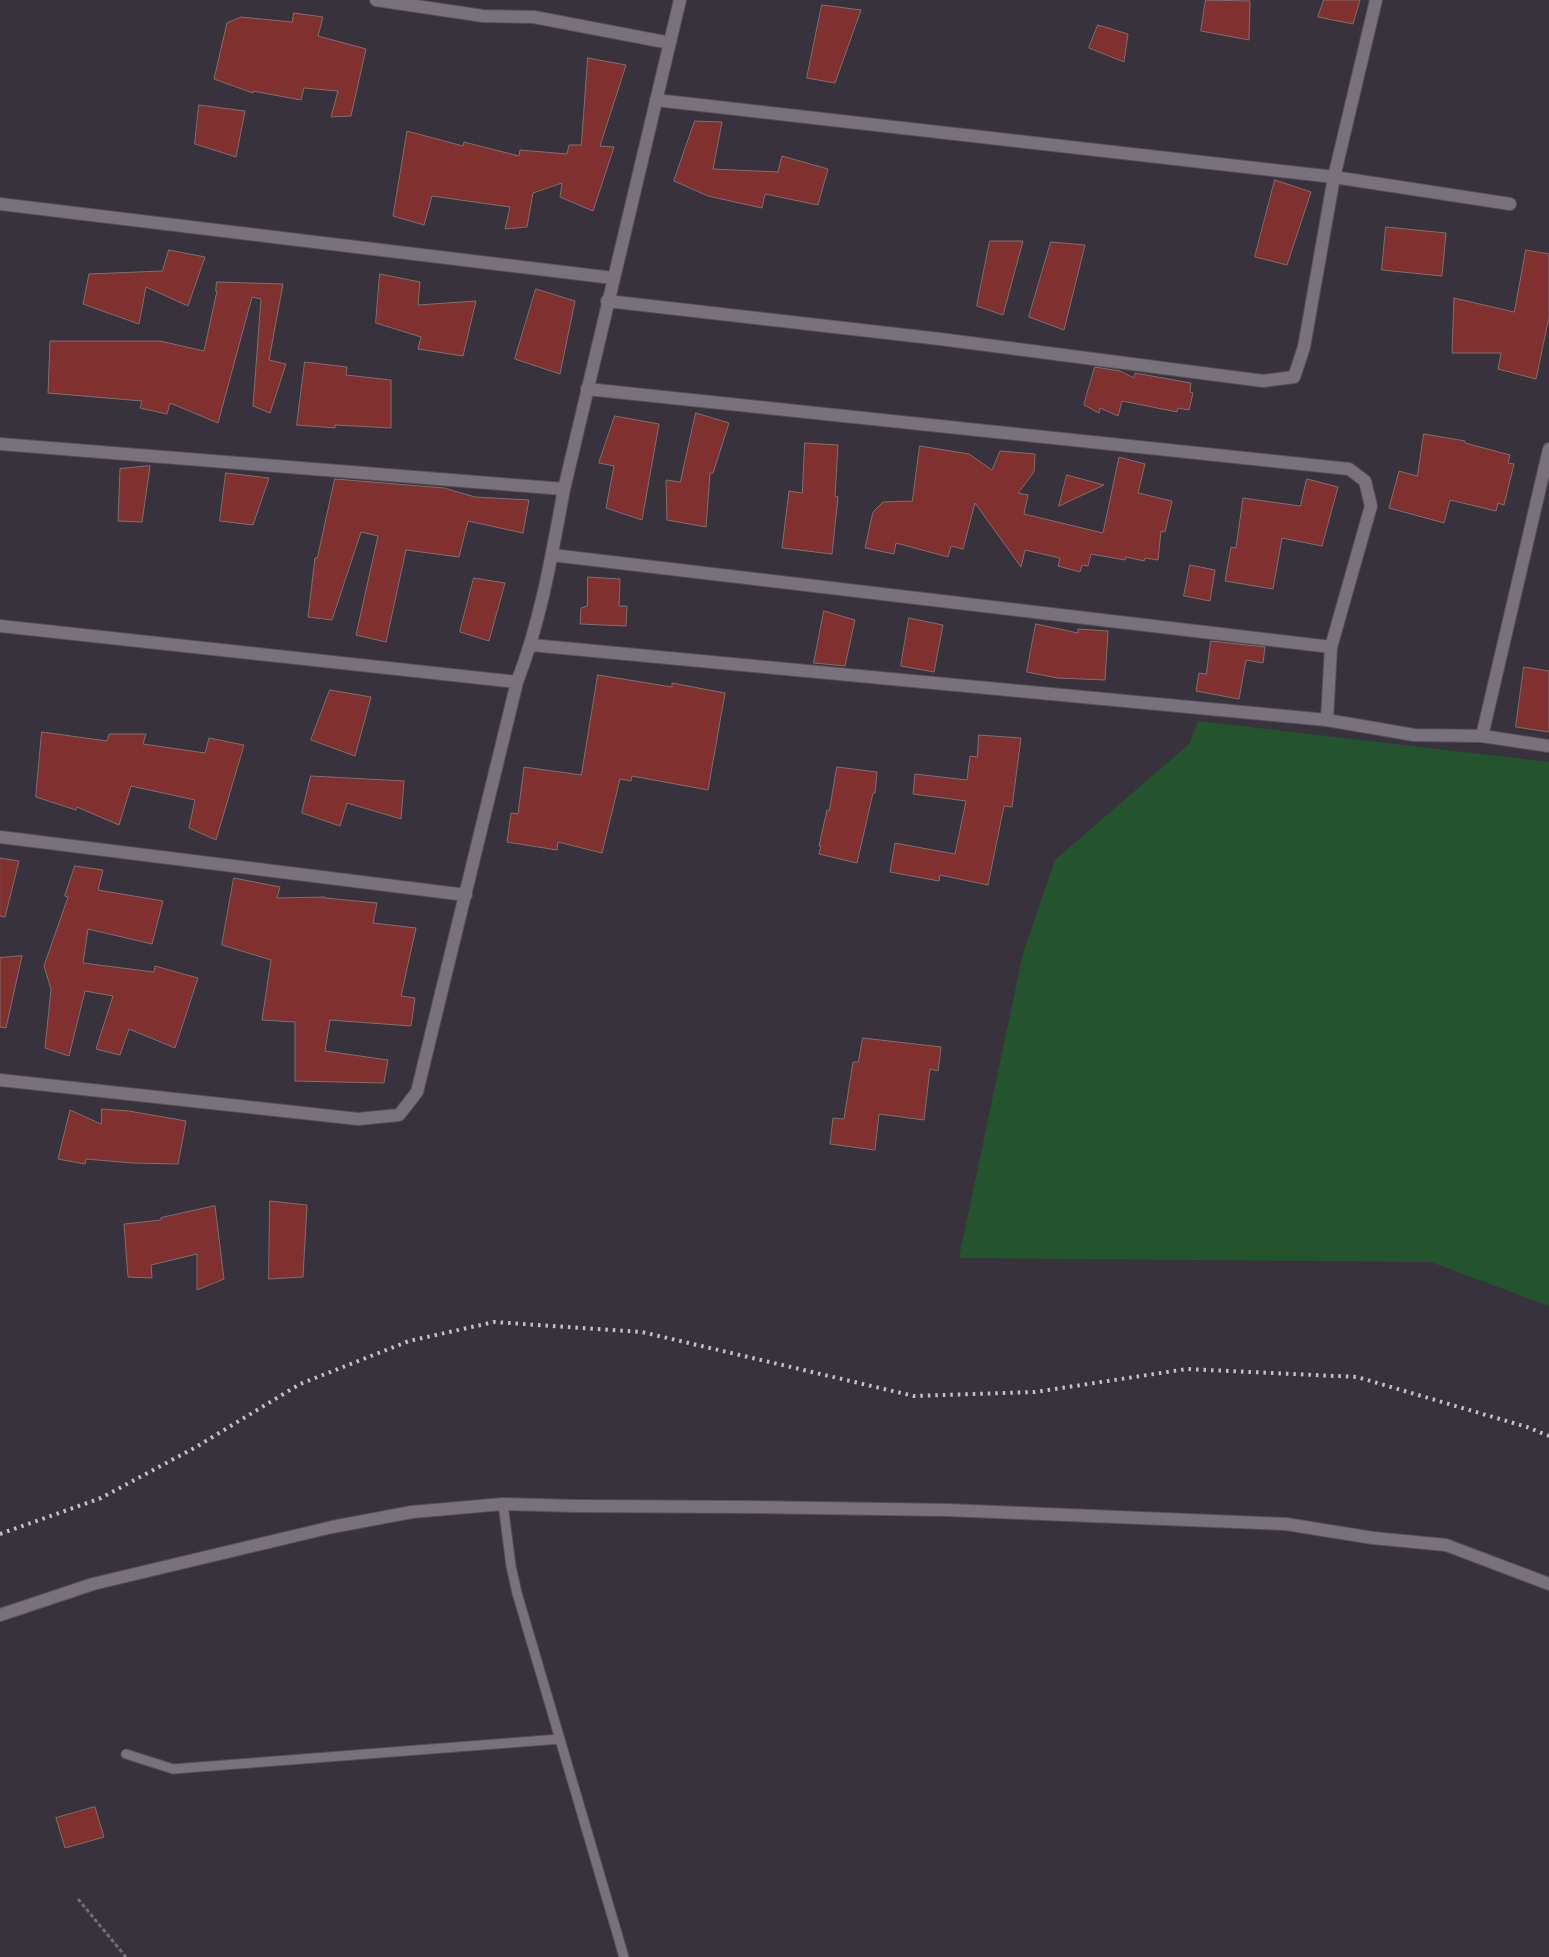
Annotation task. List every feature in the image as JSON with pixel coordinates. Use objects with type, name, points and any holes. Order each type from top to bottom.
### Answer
[{"type":"street","points":[[376,0],[483,16],[534,16],[670,42]]},
{"type":"street","points":[[0,1080],[358,1119],[398,1115],[417,1092],[517,682],[531,645],[612,278],[680,0]]},
{"type":"street","points":[[607,301],[940,339],[1263,381],[1294,377],[1304,347],[1334,177],[1376,0]]},
{"type":"street","points":[[656,100],[1334,177],[1510,204]]},
{"type":"street","points":[[0,204],[612,278]]},
{"type":"street","points":[[587,389],[1349,469],[1365,481],[1371,506],[1331,648],[1328,720]]},
{"type":"street","points":[[0,444],[564,489]]},
{"type":"street","points":[[1482,736],[1549,449]]},
{"type":"street","points":[[552,555],[1331,648]]},
{"type":"street","points":[[0,626],[517,682]]},
{"type":"street","points":[[531,645],[1328,720],[1414,735],[1482,736],[1549,746]]},
{"type":"street","points":[[0,837],[466,895]]},
{"type":"street","points":[[0,1615],[94,1584],[332,1527],[412,1512],[503,1504],[947,1510],[1286,1524],[1373,1538],[1446,1546],[1549,1584]]},
{"type":"lane","points":[[503,1504],[511,1566],[517,1593],[624,1957]]},
{"type":"lane","points":[[126,1754],[173,1769],[560,1739]]},
{"type":"path","points":[[78,1899],[126,1957]]},
{"type":"green space","points":[[1198,721],[1549,762],[1549,1306],[1431,1262],[959,1258],[1023,953],[1055,860],[1189,744]]},
{"type":"building","points":[[1206,0],[1250,1],[1249,40],[1201,31]]},
{"type":"building","points":[[1324,0],[1360,0],[1353,24],[1318,17]]},
{"type":"building","points":[[822,5],[861,10],[835,83],[807,78]]},
{"type":"building","points":[[294,13],[323,17],[318,36],[366,49],[351,116],[331,117],[338,91],[304,88],[301,100],[253,91],[253,93],[214,79],[227,23],[241,17],[292,22]]},
{"type":"building","points":[[1098,25],[1128,34],[1124,62],[1089,48]]},
{"type":"building","points":[[588,58],[626,65],[600,146],[614,147],[593,211],[560,197],[562,183],[533,193],[527,227],[505,229],[510,207],[432,196],[424,225],[393,216],[407,131],[463,146],[464,142],[519,156],[520,150],[567,154],[569,145],[581,145]]},
{"type":"building","points":[[199,105],[245,111],[236,157],[195,144]]},
{"type":"building","points":[[695,121],[722,122],[713,169],[778,172],[782,156],[828,169],[818,205],[765,194],[762,208],[708,196],[674,181]]},
{"type":"building","points":[[1275,180],[1311,192],[1287,265],[1255,257]]},
{"type":"building","points":[[1386,227],[1446,233],[1442,276],[1382,270]]},
{"type":"building","points":[[990,241],[1023,241],[1003,315],[977,306]]},
{"type":"building","points":[[1051,242],[1085,245],[1064,330],[1029,317]]},
{"type":"building","points":[[169,250],[205,257],[188,306],[146,287],[139,324],[83,304],[89,274],[162,271]]},
{"type":"building","points":[[1526,250],[1549,254],[1549,317],[1536,379],[1498,369],[1501,353],[1452,353],[1454,298],[1514,312]]},
{"type":"building","points":[[380,274],[420,282],[418,305],[476,301],[463,356],[418,349],[421,337],[376,323]]},
{"type":"building","points":[[217,282],[283,284],[269,360],[286,364],[270,413],[253,406],[261,299],[252,297],[218,423],[170,403],[167,414],[140,408],[142,401],[48,393],[50,341],[160,341],[204,351],[217,291]]},
{"type":"building","points":[[536,289],[575,301],[560,374],[515,359]]},
{"type":"building","points":[[305,362],[347,367],[346,375],[391,380],[391,428],[335,425],[335,428],[297,425]]},
{"type":"building","points":[[1095,367],[1120,371],[1134,378],[1135,373],[1191,383],[1190,392],[1193,393],[1189,410],[1178,408],[1177,412],[1122,401],[1118,416],[1100,408],[1099,413],[1084,405]]},
{"type":"building","points":[[696,413],[729,423],[713,473],[710,473],[706,527],[667,520],[666,480],[680,482]]},
{"type":"building","points":[[615,416],[659,424],[642,520],[606,508],[614,466],[599,463]]},
{"type":"building","points":[[1424,434],[1465,441],[1465,443],[1510,455],[1508,463],[1514,464],[1504,505],[1498,503],[1496,511],[1450,500],[1444,523],[1389,508],[1399,471],[1417,476]]},
{"type":"building","points":[[805,443],[838,445],[835,496],[838,497],[832,554],[782,548],[789,491],[802,493]]},
{"type":"building","points":[[920,446],[969,454],[992,470],[1000,451],[1035,454],[1034,472],[1018,493],[1028,495],[1024,514],[1103,533],[1119,457],[1145,464],[1138,493],[1172,501],[1165,532],[1161,531],[1158,560],[1145,558],[1144,561],[1126,557],[1125,560],[1091,554],[1088,566],[1082,565],[1080,572],[1058,566],[1060,558],[1025,550],[1021,567],[975,503],[963,549],[951,546],[948,557],[896,543],[894,554],[865,548],[873,512],[883,502],[912,501]]},
{"type":"building","points":[[150,466],[142,522],[118,521],[120,469]]},
{"type":"building","points":[[226,473],[269,478],[253,525],[220,521]]},
{"type":"building","points":[[1067,475],[1104,485],[1059,506]]},
{"type":"building","points":[[335,479],[444,488],[475,497],[529,500],[523,533],[468,521],[459,557],[406,550],[386,642],[356,635],[378,536],[361,532],[332,620],[308,617],[315,558],[317,558]]},
{"type":"building","points":[[1307,479],[1338,487],[1322,546],[1282,538],[1273,589],[1225,581],[1231,547],[1236,548],[1243,498],[1300,506]]},
{"type":"building","points":[[1190,565],[1215,570],[1210,601],[1184,596]]},
{"type":"building","points":[[588,577],[620,579],[619,606],[627,606],[626,626],[580,624],[581,608],[587,606]]},
{"type":"building","points":[[474,578],[505,583],[489,641],[460,632]]},
{"type":"building","points":[[824,611],[855,620],[845,666],[814,663]]},
{"type":"building","points":[[909,618],[943,625],[934,672],[901,666]]},
{"type":"building","points":[[1036,624],[1078,633],[1078,629],[1108,631],[1105,680],[1057,678],[1027,672]]},
{"type":"building","points":[[1211,641],[1265,647],[1263,663],[1246,660],[1239,699],[1196,691],[1199,673],[1206,674]]},
{"type":"building","points":[[1524,667],[1549,671],[1549,732],[1516,727]]},
{"type":"building","points":[[598,675],[672,687],[672,683],[725,693],[708,790],[632,776],[631,781],[620,779],[602,853],[558,842],[557,850],[507,842],[511,813],[518,814],[524,767],[581,775]]},
{"type":"building","points":[[330,690],[371,697],[355,756],[311,740]]},
{"type":"building","points":[[42,732],[107,741],[109,734],[146,734],[143,744],[205,753],[209,738],[244,745],[216,840],[189,828],[195,800],[131,786],[119,825],[77,807],[76,810],[36,797]]},
{"type":"building","points":[[979,735],[1021,738],[1012,807],[1004,806],[988,885],[940,875],[939,881],[890,872],[895,843],[955,854],[966,801],[913,794],[915,774],[967,780],[970,756],[977,757]]},
{"type":"building","points":[[837,767],[877,772],[875,793],[873,793],[857,863],[819,854],[821,846],[819,846],[827,810],[829,811]]},
{"type":"building","points":[[311,776],[404,781],[401,819],[347,803],[340,826],[302,813]]},
{"type":"building","points":[[0,858],[19,861],[5,917],[0,916]]},
{"type":"building","points":[[75,866],[103,870],[98,890],[163,901],[152,944],[88,929],[83,963],[154,972],[155,966],[198,978],[175,1048],[129,1029],[120,1055],[96,1049],[113,996],[85,991],[69,1056],[45,1048],[51,989],[44,966],[68,897],[65,896]]},
{"type":"building","points":[[234,878],[280,887],[277,898],[325,897],[377,903],[373,923],[416,928],[401,996],[415,998],[411,1026],[330,1020],[325,1051],[388,1060],[384,1083],[295,1081],[295,1022],[262,1020],[271,960],[222,945]]},
{"type":"building","points":[[22,956],[6,1028],[0,1027],[0,958]]},
{"type":"building","points":[[863,1038],[941,1047],[938,1071],[930,1069],[924,1120],[879,1114],[875,1150],[830,1144],[833,1118],[844,1119],[853,1062],[858,1062]]},
{"type":"building","points":[[102,1109],[129,1111],[186,1121],[178,1164],[86,1159],[85,1164],[58,1159],[70,1110],[101,1124]]},
{"type":"building","points":[[270,1201],[307,1205],[303,1277],[269,1279]]},
{"type":"building","points":[[215,1206],[224,1279],[197,1290],[197,1254],[151,1265],[152,1278],[128,1277],[124,1224],[161,1220],[161,1218]]},
{"type":"building","points":[[95,1807],[104,1837],[65,1848],[56,1818]]},
{"type":"railway","points":[[0,1534],[101,1498],[196,1447],[300,1384],[409,1341],[494,1322],[642,1332],[914,1396],[1035,1392],[1187,1369],[1357,1377],[1527,1427],[1549,1436]]}]
